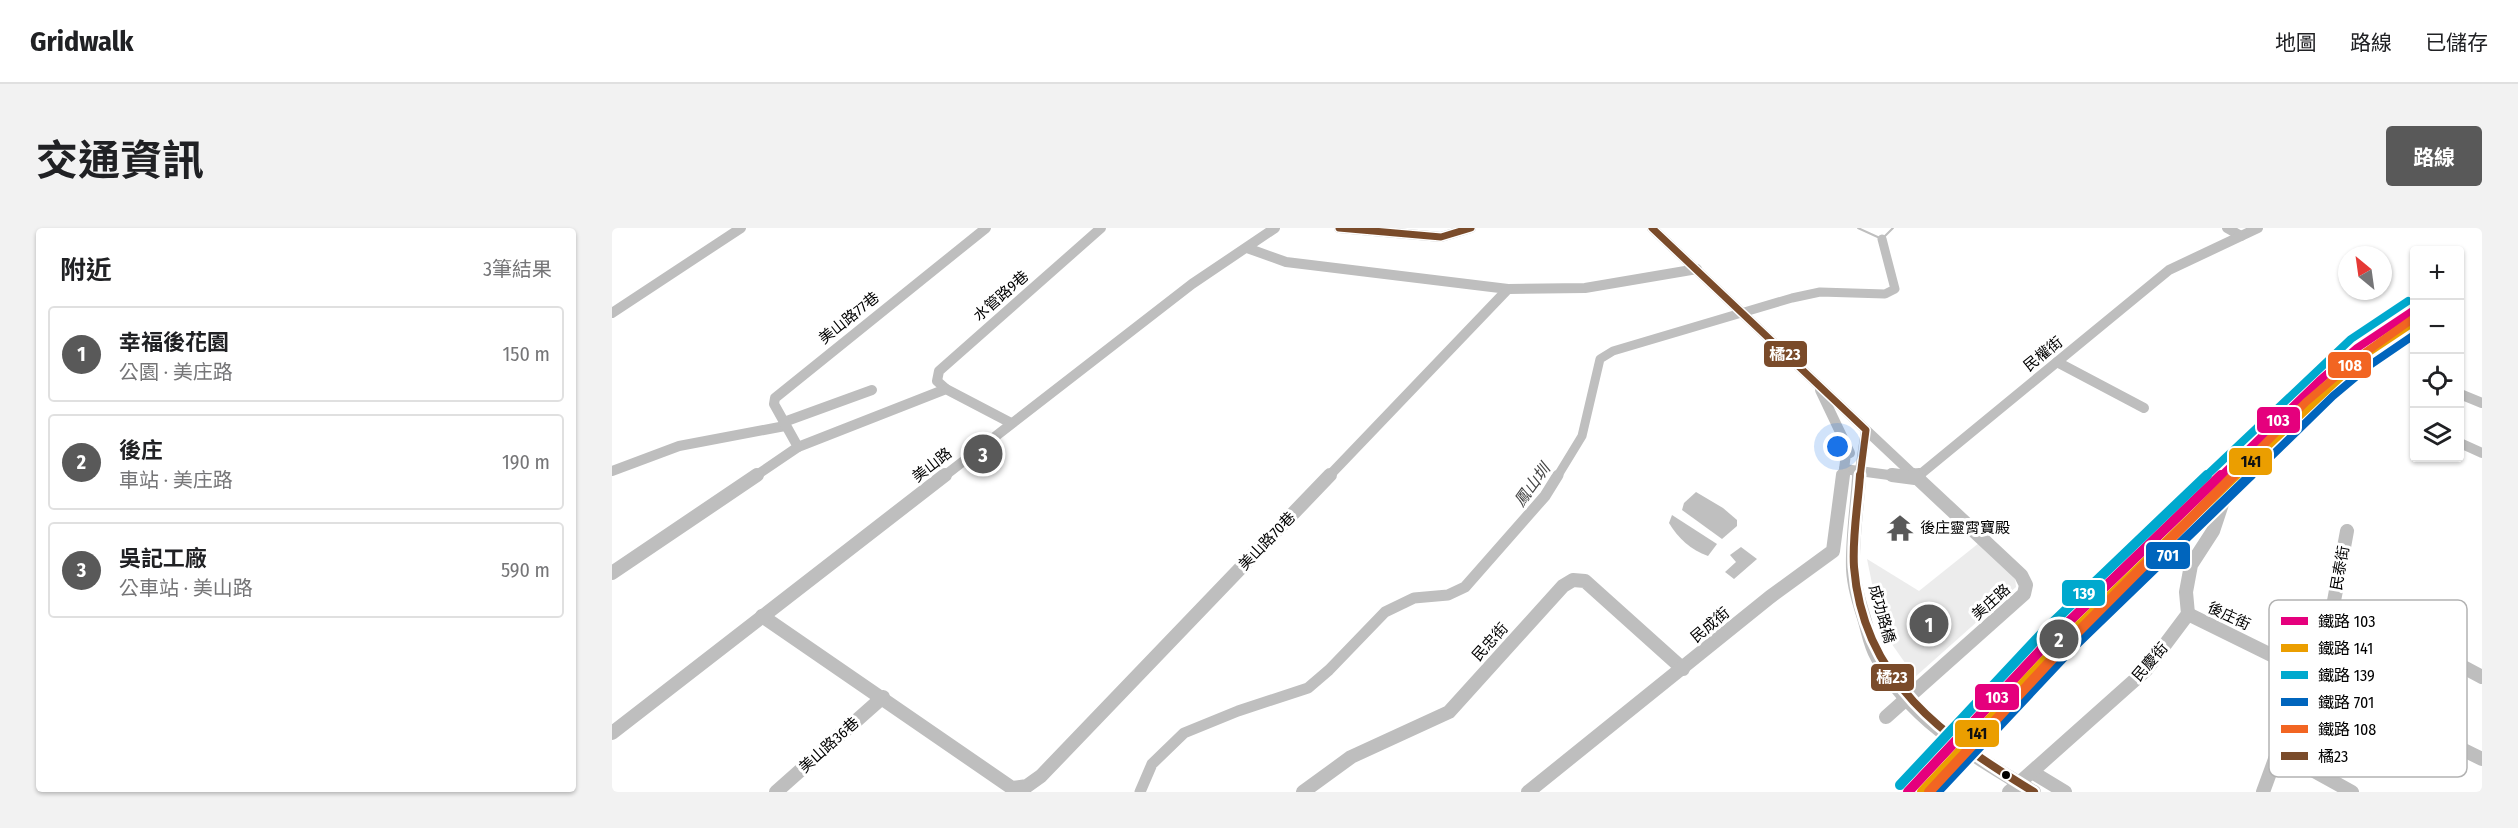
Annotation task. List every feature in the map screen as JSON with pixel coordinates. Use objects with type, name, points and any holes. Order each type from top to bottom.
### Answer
[{"type":"street","points":[[612,313],[741,228]]},
{"type":"street","name":"美山路77巷","points":[[798,447],[774,404],[775,398],[986,228]]},
{"type":"street","name":"水管路9巷","points":[[946,389],[937,381],[939,371],[1101,228]]},
{"type":"street","name":"美山路","points":[[612,733],[1192,284],[1275,228]]},
{"type":"street","points":[[1339,228],[1441,237],[1471,228]]},
{"type":"street","points":[[1652,228],[1697,269]]},
{"type":"street","points":[[2227,228],[2241,236]]},
{"type":"street","name":"民權街","points":[[1915,478],[2169,270],[2258,228]]},
{"type":"street","points":[[1247,248],[1286,262],[1508,289],[1585,288],[1697,269]]},
{"type":"street","name":"美庄路","points":[[1697,269],[1818,387],[2021,575],[2026,585],[2024,594],[1887,717]]},
{"type":"street","name":"美山路70巷","points":[[762,616],[883,697],[1012,788],[1019,789],[1027,786],[1041,776],[1508,289]]},
{"type":"street","points":[[2058,362],[2144,408]]},
{"type":"street","points":[[1818,387],[1860,475]]},
{"type":"street","points":[[612,573],[798,447],[946,389],[1011,423]]},
{"type":"street","points":[[612,471],[679,446],[784,424],[872,390]]},
{"type":"street","points":[[2464,396],[2482,403]]},
{"type":"street","name":"成功路橋","points":[[1866,430],[1853,569],[1869,638],[1879,661],[1915,707],[1938,730],[1977,758],[2034,792]]},
{"type":"street","points":[[2464,445],[2482,453]]},
{"type":"street","name":"民成街","points":[[1528,792],[1770,597],[1833,551],[1846,446]]},
{"type":"street","points":[[1844,469],[1860,475],[1915,478]]},
{"type":"street","points":[[2188,614],[2186,592],[2191,565],[2213,531],[2226,492]]},
{"type":"street","name":"民泰街","points":[[2334,600],[2347,531]]},
{"type":"street","name":"民忠街","points":[[1303,792],[1351,758],[1449,712],[1563,586],[1573,580],[1585,581],[1683,669]]},
{"type":"street","name":"後庄街","points":[[2188,614],[2269,652]]},
{"type":"street","name":"民慶街","points":[[2014,791],[2032,772],[2146,670],[2188,614]]},
{"type":"street","points":[[2467,669],[2482,677]]},
{"type":"street","name":"美山路36巷","points":[[776,792],[883,697]]},
{"type":"street","name":"後庄街","points":[[2467,751],[2482,759]]},
{"type":"street","points":[[2032,772],[2065,792]]},
{"type":"street","points":[[2263,792],[2269,776]]},
{"type":"street","points":[[2325,777],[2352,792]]},
{"type":"shaded area","points":[[1696,492],[1723,508],[1737,520],[1737,526],[1722,539],[1682,510],[1684,503]]},
{"type":"shaded area","points":[[1672,515],[1717,544],[1708,556],[1691,547],[1676,534],[1669,523]]},
{"type":"shaded area","points":[[1979,543],[2015,577],[2016,587],[1915,677],[1889,640],[1877,608],[1867,559],[1919,591]]},
{"type":"shaded area","points":[[1741,547],[1757,559],[1734,579],[1725,572],[1736,562],[1730,555]]},
{"type":"waterway","points":[[1858,228],[1882,239],[1893,228]]},
{"type":"waterway","name":"鳳山圳","points":[[1557,477],[1582,436],[1600,359],[1613,351],[1792,298],[1820,292],[1885,294],[1895,289],[1882,239]]},
{"type":"waterway","name":"鳳山圳","points":[[1140,792],[1152,764],[1184,733],[1238,711],[1308,688],[1329,670],[1385,612],[1414,598],[1448,595],[1465,587],[1545,496],[1558,475]]},
{"type":"rail line","name":"139","points":[[1900,785],[2047,628],[2312,374],[2351,339],[2408,301]]},
{"type":"rail line","name":"103","points":[[1908,792],[2054,636],[2319,381],[2357,348],[2410,313]]},
{"type":"rail line","name":"108","points":[[1929,792],[2067,643],[2306,402],[2359,357],[2410,321]]},
{"type":"rail line","name":"141","points":[[1922,792],[2061,643],[2326,389],[2363,356],[2410,325]]},
{"type":"rail line","name":"701","points":[[1937,792],[2069,651],[2333,396],[2370,365],[2410,338]]},
{"type":"transit line","name":"橘23","points":[[1339,228],[1441,237],[1471,228]]},
{"type":"transit line","name":"橘23","points":[[1652,228],[1866,430],[1860,473],[1854,567],[1860,607],[1872,643],[1890,674],[1913,702],[1940,728],[1969,751],[2034,792]]},
{"type":"place","name":"吳記工廠","points":[[983,454]]},
{"type":"place","name":"後庄靈霄寶殿","points":[[1900,528]]},
{"type":"place","name":"幸福後花園","points":[[1929,624]]},
{"type":"place","name":"後庄","points":[[2059,639]]}]
